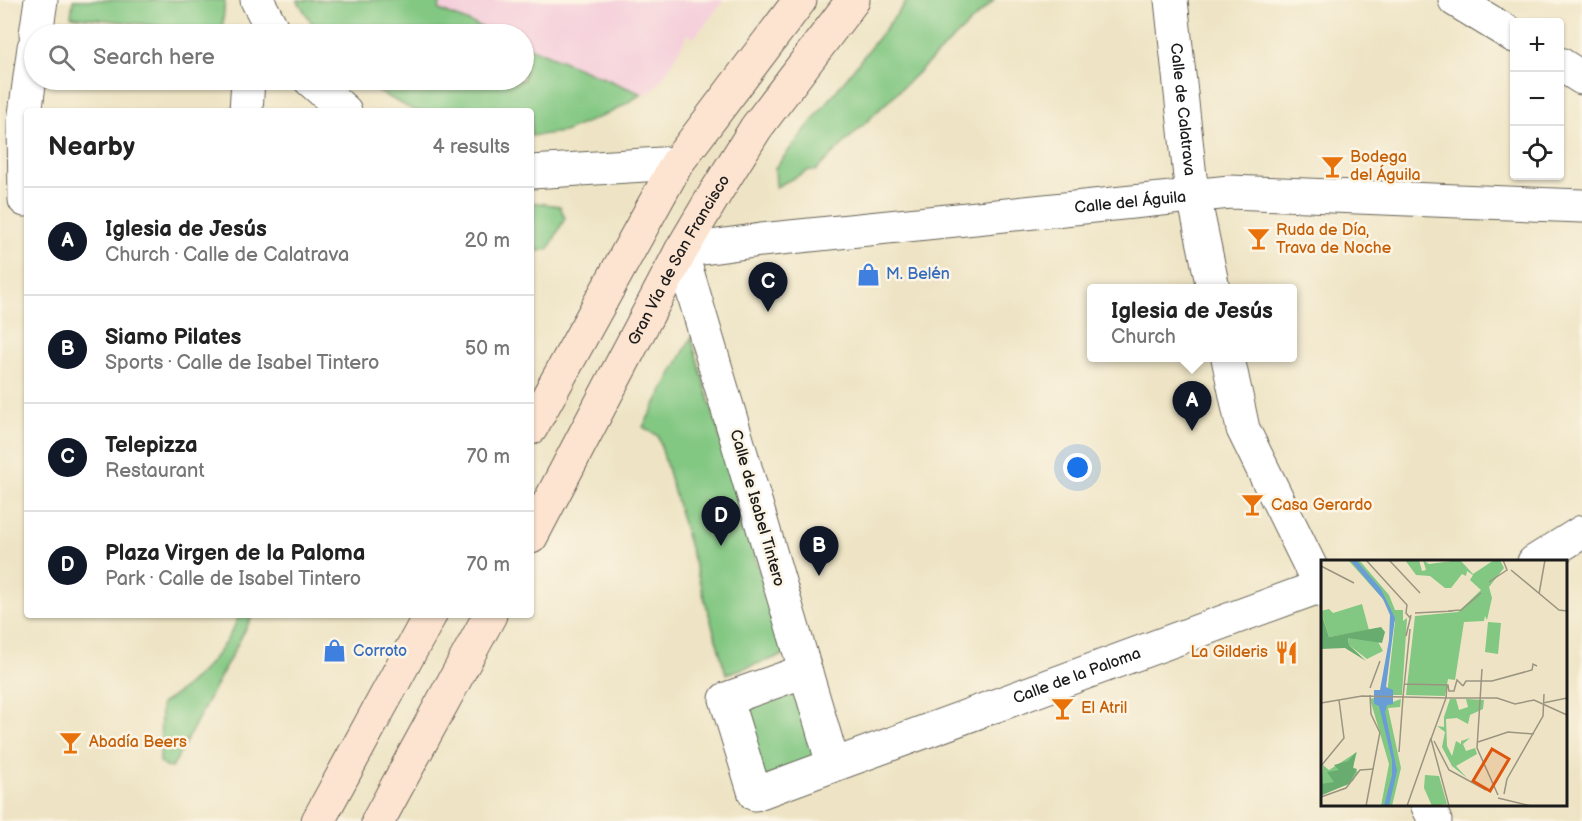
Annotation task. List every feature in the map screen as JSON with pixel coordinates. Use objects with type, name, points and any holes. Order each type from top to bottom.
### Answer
[{"type":"main road","points":[[534,423],[677,164],[801,0]]},
{"type":"main road","name":"Gran Vía de San Francisco","points":[[534,531],[681,251],[756,128],[853,0]]},
{"type":"main road","points":[[318,821],[428,618]]},
{"type":"main road","points":[[378,821],[488,618]]},
{"type":"street","points":[[37,24],[41,0]]},
{"type":"street","points":[[250,24],[251,0]]},
{"type":"street","points":[[257,0],[270,24]]},
{"type":"street","name":"Calle de Calatrava","points":[[1171,0],[1194,196],[1212,284]]},
{"type":"street","points":[[1455,0],[1510,33]]},
{"type":"street","points":[[1564,67],[1582,78]]},
{"type":"street","points":[[26,108],[28,90]]},
{"type":"street","points":[[246,108],[247,90]]},
{"type":"street","points":[[321,90],[342,108]]},
{"type":"street","points":[[534,172],[677,164]]},
{"type":"street","name":"Calle del Águila","points":[[681,251],[761,240],[1230,192],[1582,206]]},
{"type":"street","name":"Calle de Isabel Tintero","points":[[681,251],[833,764]]},
{"type":"street","points":[[1229,362],[1243,429],[1321,586]]},
{"type":"street","points":[[1536,560],[1582,532]]},
{"type":"street","name":"Calle de la Paloma","points":[[805,670],[726,699],[754,794],[1321,588]]},
{"type":"street","points":[[1428,806],[1435,821]]},
{"type":"shaded area","points":[[297,0],[724,0],[694,38],[688,33],[670,67],[653,91],[642,94],[614,111],[564,132],[534,136],[534,108],[409,108],[375,90],[534,90],[534,24],[313,24]]},
{"type":"green space","points":[[73,0],[225,0],[223,24],[142,24],[71,16]]},
{"type":"green space","points":[[297,0],[435,0],[440,2],[439,10],[474,24],[313,24]]},
{"type":"green space","points":[[908,0],[994,0],[815,171],[809,170],[776,187],[775,168]]},
{"type":"green space","points":[[534,49],[642,94],[614,111],[564,132],[534,136],[534,108],[409,108],[375,90],[534,90]]},
{"type":"green space","points":[[534,202],[560,206],[565,218],[549,249],[534,252]]},
{"type":"green space","points":[[691,338],[784,655],[726,674],[658,436],[643,427]]},
{"type":"green space","points":[[238,618],[251,618],[172,768],[166,767],[160,762],[161,704],[197,677],[217,654]]},
{"type":"green space","points":[[786,691],[805,699],[822,755],[772,780],[760,774],[746,708]]},
{"type":"place","name":"Bodega del Águila","points":[[1332,166]]},
{"type":"place","name":"Ruda de Día, Trava de Noche","points":[[1258,239]]},
{"type":"place","name":"M. Belén","points":[[868,274]]},
{"type":"place","name":"Telepizza","points":[[768,312]]},
{"type":"place","name":"Iglesia de Jesús","points":[[1192,431]]},
{"type":"place","name":"Casa Gerardo","points":[[1253,505]]},
{"type":"place","name":"Plaza Virgen de la Paloma","points":[[721,546]]},
{"type":"place","name":"Siamo Pilates","points":[[819,576]]},
{"type":"place","name":"Corroto","points":[[335,651]]},
{"type":"place","name":"La Gilderis","points":[[1286,652]]},
{"type":"place","name":"El Atril","points":[[1063,708]]},
{"type":"place","name":"Abadía Beers","points":[[71,742]]}]
